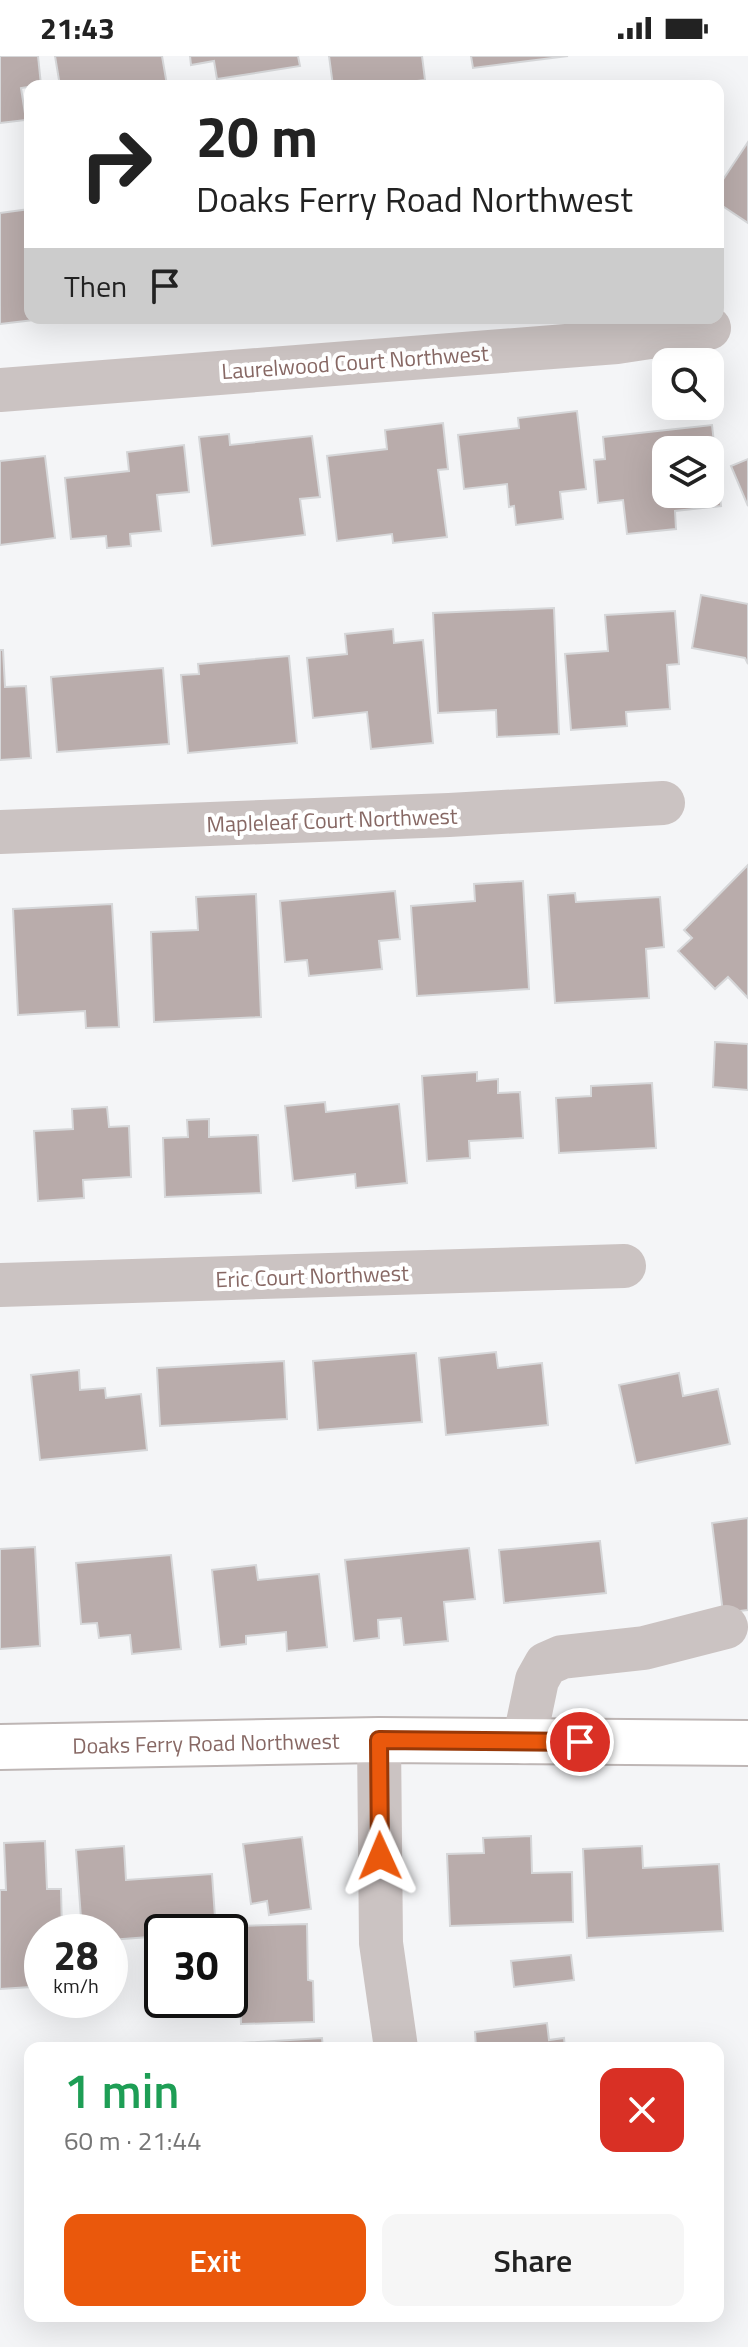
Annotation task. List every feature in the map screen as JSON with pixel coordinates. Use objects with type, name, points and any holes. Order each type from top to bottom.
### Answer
[{"type":"main road","name":"Doaks Ferry Road Northwest","points":[[0,1747],[379,1740],[748,1743]]},
{"type":"street","name":"Laurelwood Court Northwest","points":[[0,390],[617,342],[709,328]]},
{"type":"street","name":"Mapleleaf Court Northwest","points":[[0,832],[449,815],[663,803]]},
{"type":"street","name":"Eric Court Northwest","points":[[0,1285],[624,1266]]},
{"type":"street","points":[[524,1742],[537,1680],[546,1664],[562,1657],[644,1648],[726,1627]]},
{"type":"street","points":[[379,1740],[381,1943],[395,2042]]},
{"type":"building","points":[[0,56],[38,56],[40,80],[24,80],[24,88],[21,88],[24,120],[0,123]]},
{"type":"building","points":[[55,56],[162,56],[166,80],[59,80]]},
{"type":"building","points":[[190,56],[298,56],[300,66],[217,79],[214,61],[191,65]]},
{"type":"building","points":[[329,56],[422,56],[425,80],[332,80]]},
{"type":"building","points":[[471,56],[568,56],[473,68]]},
{"type":"building","points":[[748,142],[748,223],[724,207],[724,178]]},
{"type":"building","points":[[24,210],[24,321],[0,324],[0,213]]},
{"type":"building","points":[[577,411],[586,489],[560,492],[563,519],[516,525],[514,506],[509,507],[507,484],[464,489],[458,435],[519,428],[518,418]]},
{"type":"building","points":[[443,423],[448,469],[438,470],[447,537],[393,543],[392,534],[337,541],[327,456],[387,449],[385,430]]},
{"type":"building","points":[[712,425],[713,436],[652,436],[652,508],[703,508],[675,511],[676,529],[627,534],[623,500],[598,503],[594,460],[605,459],[603,437]]},
{"type":"building","points":[[229,434],[230,445],[312,436],[320,497],[300,499],[305,535],[212,546],[199,437]]},
{"type":"building","points":[[184,445],[189,492],[157,495],[161,531],[130,534],[131,546],[107,548],[106,536],[71,539],[65,478],[129,471],[127,452]]},
{"type":"building","points":[[45,456],[55,538],[0,545],[0,461]]},
{"type":"building","points":[[748,459],[748,506],[731,466]]},
{"type":"building","points":[[701,595],[748,604],[748,664],[745,658],[692,648]]},
{"type":"building","points":[[554,608],[559,734],[497,737],[496,710],[438,713],[433,613]]},
{"type":"building","points":[[675,611],[679,664],[667,665],[670,709],[626,712],[627,726],[571,730],[565,654],[608,651],[605,615]]},
{"type":"building","points":[[393,629],[394,643],[423,640],[433,743],[371,749],[367,712],[313,718],[307,658],[347,654],[345,634]]},
{"type":"building","points":[[0,650],[3,650],[5,687],[26,686],[31,758],[0,760]]},
{"type":"building","points":[[289,656],[297,743],[188,753],[181,675],[199,674],[198,664]]},
{"type":"building","points":[[163,668],[169,744],[57,752],[51,677]]},
{"type":"building","points":[[748,865],[748,998],[728,977],[715,989],[678,951],[692,938],[684,930]]},
{"type":"building","points":[[523,881],[529,989],[417,996],[411,906],[475,901],[474,884]]},
{"type":"building","points":[[395,891],[400,939],[379,941],[382,969],[309,976],[307,960],[285,962],[280,901]]},
{"type":"building","points":[[575,893],[576,902],[660,897],[664,947],[646,949],[649,998],[555,1003],[548,895]]},
{"type":"building","points":[[256,894],[261,1017],[154,1022],[151,932],[198,930],[196,897]]},
{"type":"building","points":[[112,904],[119,1027],[86,1028],[85,1011],[18,1015],[13,909]]},
{"type":"building","points":[[715,1042],[748,1044],[748,1090],[713,1087]]},
{"type":"building","points":[[477,1072],[477,1081],[498,1079],[498,1093],[520,1092],[523,1138],[469,1141],[470,1158],[427,1161],[422,1076]]},
{"type":"building","points":[[652,1083],[656,1148],[559,1153],[556,1098],[591,1096],[591,1086]]},
{"type":"building","points":[[325,1102],[326,1112],[399,1104],[407,1183],[356,1188],[355,1174],[293,1181],[285,1106]]},
{"type":"building","points":[[107,1107],[109,1127],[129,1126],[131,1177],[83,1180],[84,1198],[38,1201],[34,1131],[73,1129],[72,1109]]},
{"type":"building","points":[[209,1119],[209,1137],[258,1135],[261,1193],[165,1197],[163,1138],[188,1137],[187,1120]]},
{"type":"building","points":[[496,1352],[498,1368],[542,1363],[548,1425],[446,1435],[439,1358]]},
{"type":"building","points":[[416,1353],[422,1422],[318,1430],[313,1361]]},
{"type":"building","points":[[284,1361],[287,1419],[160,1426],[157,1368]]},
{"type":"building","points":[[79,1370],[80,1390],[105,1388],[106,1398],[141,1394],[147,1450],[40,1460],[31,1375]]},
{"type":"building","points":[[679,1373],[683,1396],[718,1389],[730,1444],[636,1463],[619,1385]]},
{"type":"building","points":[[748,1518],[748,1610],[723,1613],[712,1523]]},
{"type":"building","points":[[600,1541],[606,1593],[504,1603],[499,1550]]},
{"type":"building","points":[[35,1547],[40,1646],[0,1649],[0,1549]]},
{"type":"building","points":[[469,1548],[475,1599],[444,1602],[448,1641],[404,1645],[401,1618],[378,1620],[379,1638],[354,1641],[345,1560]]},
{"type":"building","points":[[171,1555],[181,1649],[132,1654],[130,1635],[99,1638],[97,1623],[81,1624],[76,1563]]},
{"type":"building","points":[[256,1565],[258,1580],[319,1574],[327,1647],[287,1651],[286,1632],[246,1636],[246,1644],[220,1647],[212,1570]]},
{"type":"building","points":[[531,1836],[532,1873],[572,1872],[573,1922],[450,1926],[447,1854],[484,1853],[483,1838]]},
{"type":"building","points":[[302,1837],[311,1909],[269,1915],[267,1901],[251,1904],[243,1844]]},
{"type":"building","points":[[45,1841],[47,1889],[61,1889],[62,1914],[24,1914],[24,1987],[0,1989],[0,1890],[6,1890],[4,1843]]},
{"type":"building","points":[[124,1846],[126,1880],[212,1874],[215,1914],[144,1914],[144,1937],[128,1939],[128,1914],[81,1914],[76,1850]]},
{"type":"building","points":[[642,1846],[643,1868],[719,1864],[723,1931],[587,1938],[583,1849]]},
{"type":"building","points":[[307,1924],[308,1980],[313,1981],[314,2022],[241,2024],[241,2018],[248,2018],[248,1926]]},
{"type":"building","points":[[571,1955],[574,1980],[514,1987],[511,1961]]},
{"type":"building","points":[[547,2023],[549,2040],[564,2038],[564,2042],[476,2042],[475,2032]]},
{"type":"building","points":[[322,2038],[322,2042],[258,2042]]},
{"type":"route","points":[[380,1856],[379,1740],[580,1742]]}]
